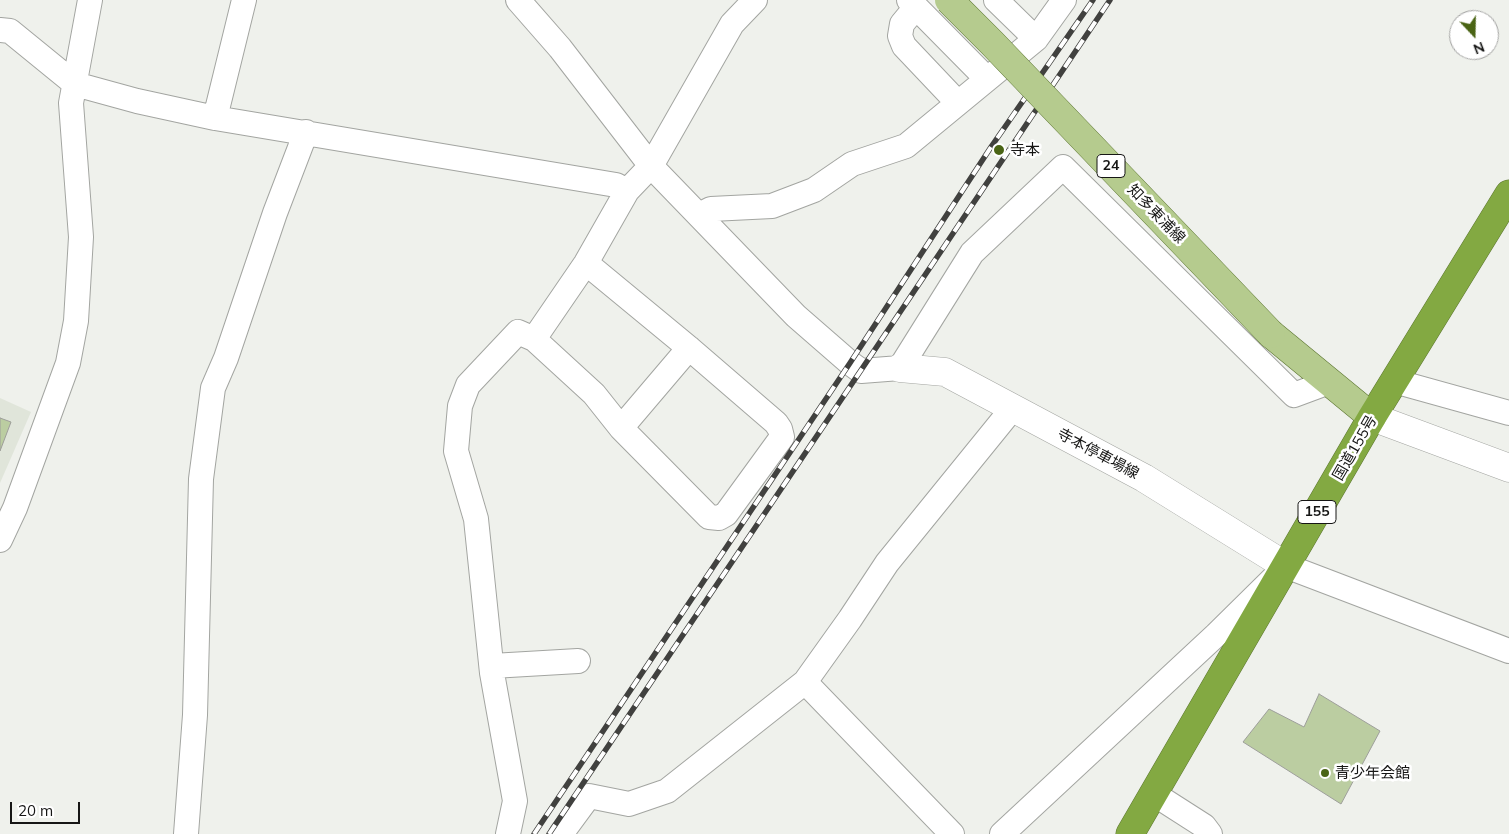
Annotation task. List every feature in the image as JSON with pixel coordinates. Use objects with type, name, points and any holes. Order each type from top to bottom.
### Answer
[{"type":"highway","name":"国道155号","points":[[1130,834],[1372,417],[1509,194]]},
{"type":"main road","name":"知多東浦線","points":[[949,0],[1270,334],[1372,417]]},
{"type":"main road","name":"寺本停車場線","points":[[900,368],[945,372],[1144,478],[1286,566]]},
{"type":"main road","points":[[1372,417],[1509,468]]},
{"type":"street","points":[[0,540],[15,508],[68,363],[76,321],[81,237],[70,103],[90,0]]},
{"type":"street","points":[[215,118],[244,0]]},
{"type":"street","points":[[518,0],[560,48],[651,166],[796,316],[850,364],[861,371],[900,368],[972,253],[1063,167],[1294,395],[1329,382]]},
{"type":"street","points":[[534,339],[586,263],[627,191],[651,166],[732,24],[755,0]]},
{"type":"street","points":[[996,0],[1036,39]]},
{"type":"street","points":[[699,215],[711,209],[772,206],[814,190],[852,164],[906,146],[1036,39],[1064,0]]},
{"type":"street","points":[[958,104],[904,46],[900,36],[902,24],[912,4],[987,79]]},
{"type":"street","points":[[0,30],[10,31],[75,84],[136,101],[215,118],[616,185],[627,191]]},
{"type":"street","points":[[186,834],[195,716],[201,479],[213,388],[226,358],[275,213],[306,132]]},
{"type":"street","points":[[508,834],[515,801],[492,666],[476,519],[456,451],[460,406],[468,385],[518,332],[534,339],[594,394],[621,428],[709,517],[719,518],[726,514],[782,437],[780,429],[776,424],[689,348],[586,263]]},
{"type":"street","points":[[621,428],[689,348]]},
{"type":"street","points":[[1394,381],[1509,413]]},
{"type":"street","points":[[561,834],[589,796],[629,804],[666,791],[805,682],[887,563],[1012,409]]},
{"type":"street","points":[[1002,834],[1286,566],[1509,651]]},
{"type":"street","points":[[492,666],[578,661]]},
{"type":"street","points":[[805,682],[952,834]]},
{"type":"street","points":[[1154,794],[1204,826],[1210,834]]},
{"type":"shaded area","points":[[0,398],[31,412],[0,483]]},
{"type":"building","points":[[0,418],[11,422],[0,451]]},
{"type":"building","name":"青少年会館","points":[[1319,694],[1380,731],[1341,804],[1243,742],[1269,709],[1304,727]]},
{"type":"railway","points":[[534,834],[850,363],[991,147],[1093,0]]},
{"type":"railway","points":[[549,834],[1110,0]]},
{"type":"place","name":"寺本","points":[[999,150]]},
{"type":"place","name":"青少年会館","points":[[1325,773]]}]
